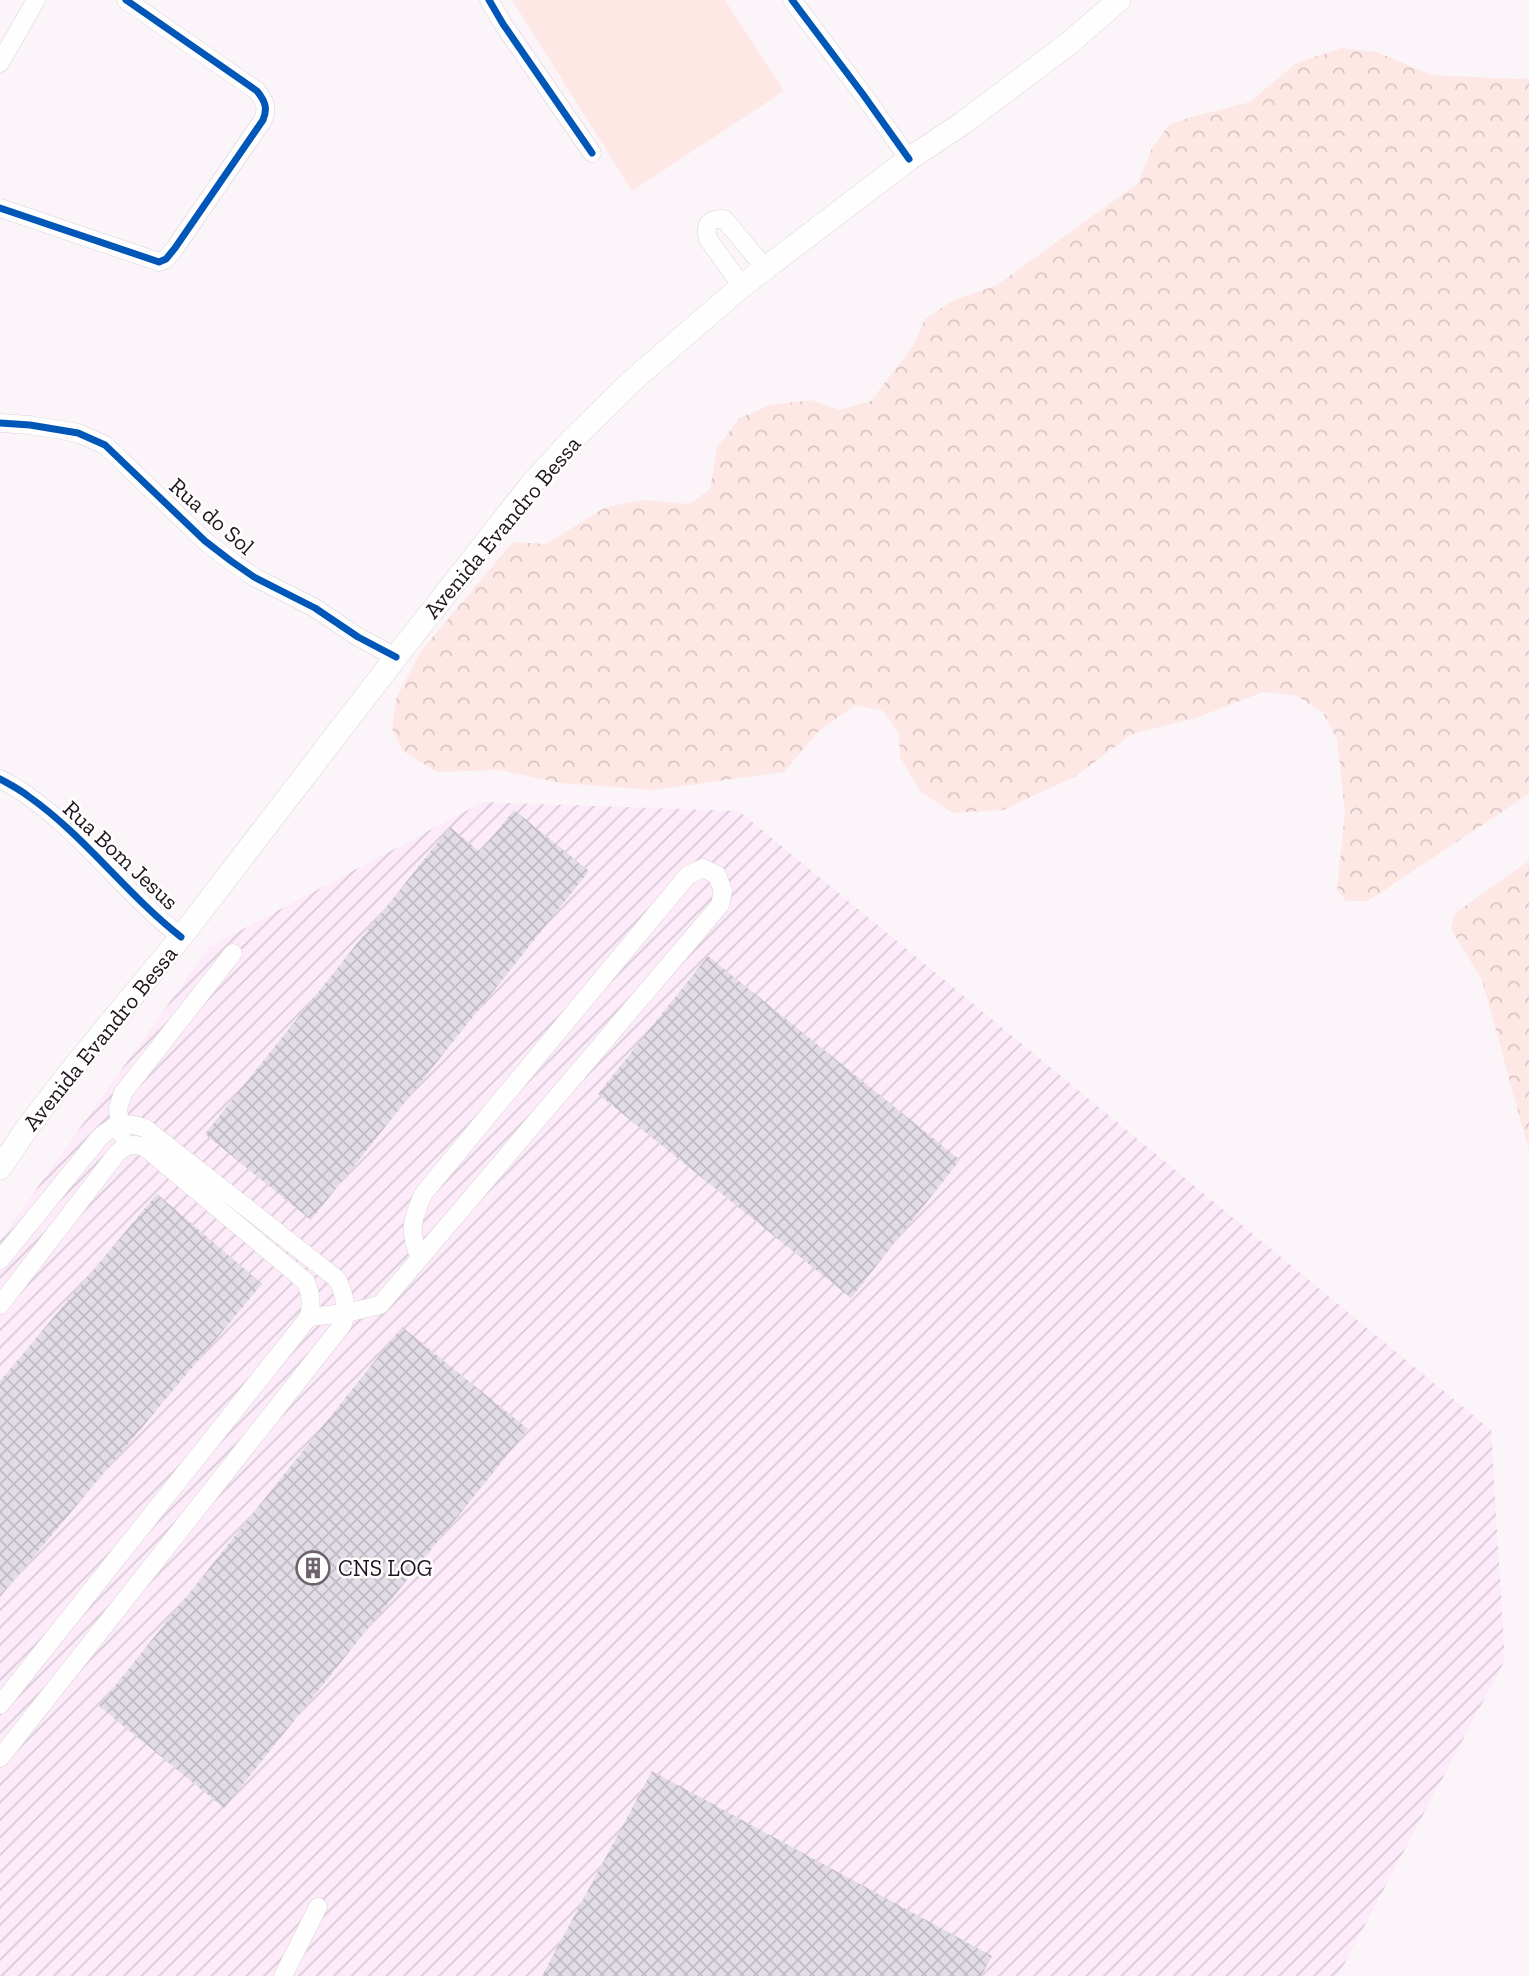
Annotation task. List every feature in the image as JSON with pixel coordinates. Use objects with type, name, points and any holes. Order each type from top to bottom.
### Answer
[{"type":"main road","name":"Avenida Evandro Bessa","points":[[0,1168],[70,1072],[181,937],[530,486],[569,443],[642,372],[742,286],[909,159],[1046,60],[1119,0]]},
{"type":"street","points":[[0,64],[36,0]]},
{"type":"street","points":[[0,208],[159,262],[166,259],[181,240],[263,120],[266,113],[265,102],[257,91],[126,0]]},
{"type":"street","points":[[489,0],[592,153]]},
{"type":"street","points":[[792,0],[909,159]]},
{"type":"street","points":[[742,286],[708,239],[706,232],[710,220],[724,219],[765,268]]},
{"type":"street","name":"Rua do Sol","points":[[0,423],[30,425],[93,438],[104,445],[205,541],[231,561],[254,577],[315,608],[358,637],[396,657]]},
{"type":"street","name":"Rua Bom Jesus","points":[[0,779],[28,795],[64,825],[157,918],[181,937]]},
{"type":"street","points":[[309,1317],[380,1306],[720,905],[723,891],[717,875],[703,868],[688,874],[424,1193],[411,1227],[414,1246],[420,1258]]},
{"type":"street","points":[[122,1148],[118,1108],[123,1093],[233,953]]},
{"type":"street","points":[[0,1260],[100,1137],[120,1124],[131,1123],[145,1128],[337,1279],[343,1290],[346,1313],[343,1324],[0,1758]]},
{"type":"street","points":[[0,1305],[122,1148],[136,1144],[146,1148],[306,1282],[311,1298],[309,1317],[0,1705]]},
{"type":"street","points":[[283,1976],[318,1907]]},
{"type":"shaded area","points":[[483,802],[739,811],[1491,1430],[1505,1660],[1338,1976],[0,1976],[0,1240],[209,947]]},
{"type":"green space","points":[[512,0],[725,0],[784,91],[632,191]]},
{"type":"green space","points":[[1342,48],[1377,52],[1432,75],[1529,78],[1529,794],[1368,901],[1346,901],[1337,890],[1345,812],[1337,739],[1323,713],[1297,696],[1263,692],[1196,718],[1132,734],[1076,776],[1003,810],[952,813],[920,791],[900,757],[899,733],[883,711],[855,705],[818,732],[784,772],[653,790],[560,783],[499,770],[437,772],[403,751],[392,729],[396,699],[421,651],[513,542],[546,544],[606,507],[644,500],[690,504],[710,489],[717,447],[740,418],[770,405],[811,400],[840,410],[871,401],[913,346],[925,319],[952,301],[997,285],[1137,184],[1153,146],[1170,124],[1250,102],[1296,63]]},
{"type":"green space","points":[[1529,861],[1529,1151],[1482,980],[1451,929],[1455,913]]},
{"type":"building","points":[[514,810],[589,871],[311,1220],[205,1134],[450,827],[480,852]]},
{"type":"building","points":[[708,956],[960,1160],[851,1298],[598,1094]]},
{"type":"building","points":[[157,1194],[262,1284],[0,1597],[0,1381]]},
{"type":"building","name":"CNS LOG","points":[[402,1327],[528,1429],[224,1808],[99,1706]]},
{"type":"building","points":[[652,1771],[992,1956],[981,1976],[542,1976]]},
{"type":"cycle path","points":[[0,208],[159,262],[166,259],[175,248],[263,120],[265,105],[257,91],[126,0]]},
{"type":"cycle path","points":[[489,0],[592,153]]},
{"type":"cycle path","points":[[792,0],[909,159]]},
{"type":"cycle path","points":[[0,423],[78,433],[105,445],[205,541],[231,561],[254,577],[315,608],[358,637],[396,657]]},
{"type":"cycle path","points":[[0,779],[49,812],[181,937]]},
{"type":"place","name":"CNS LOG","points":[[313,1568]]}]
